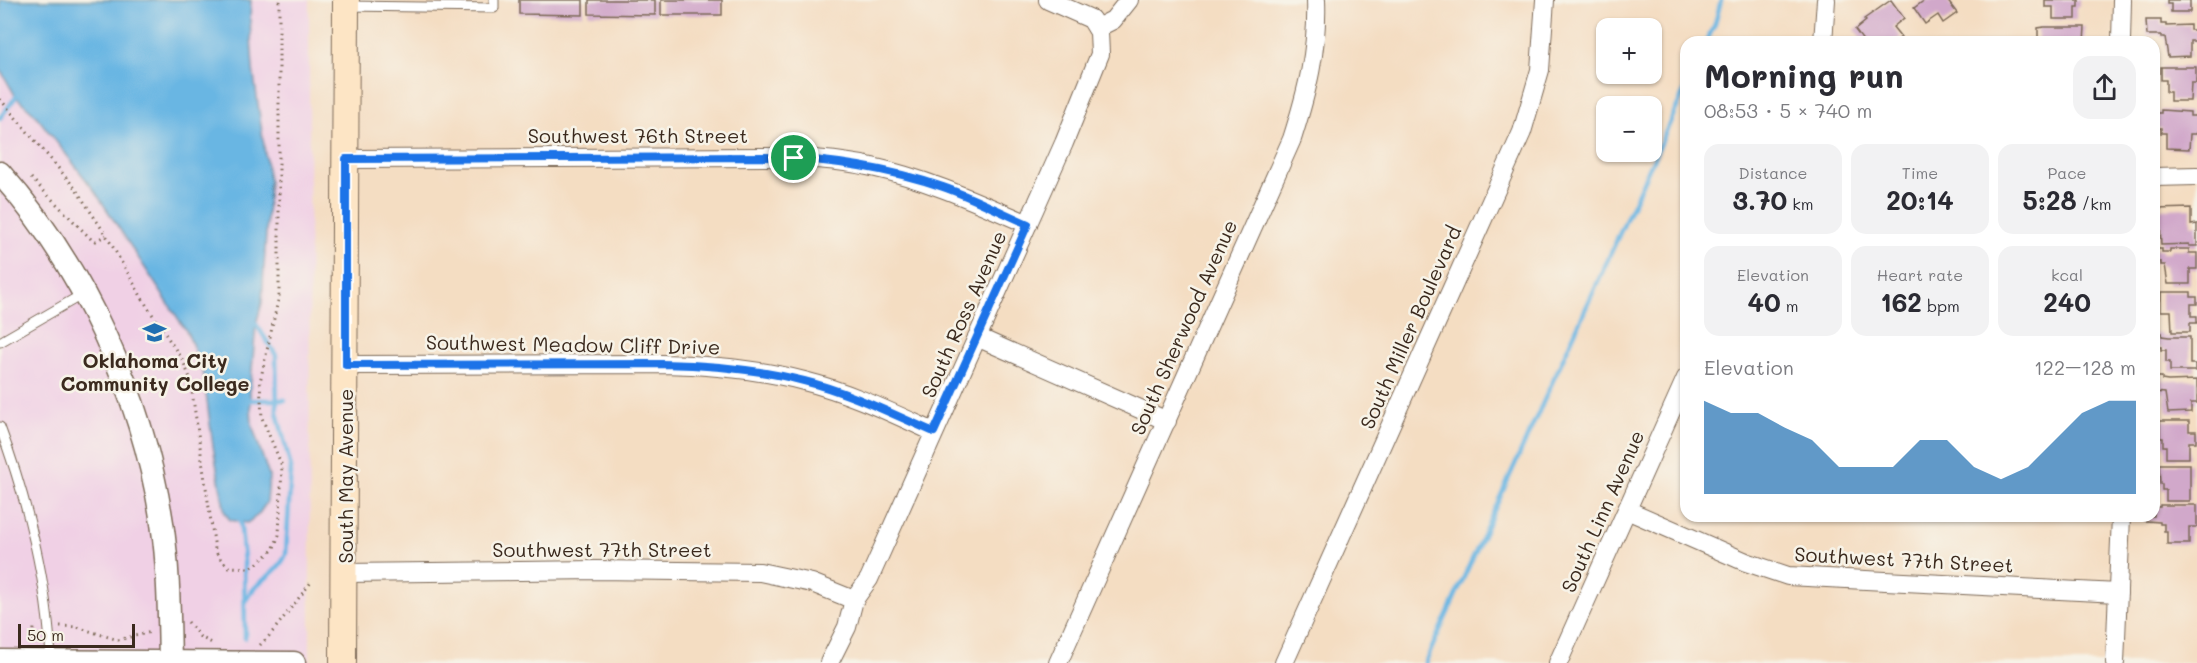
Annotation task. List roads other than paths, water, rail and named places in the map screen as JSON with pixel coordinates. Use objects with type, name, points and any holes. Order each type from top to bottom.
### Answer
[{"type":"main road","name":"South May Avenue","points":[[344,663],[346,3]]},
{"type":"street","points":[[1048,0],[1087,16],[1097,28],[1113,20],[1129,0]]},
{"type":"street","name":"South Sherwood Avenue","points":[[1058,663],[1292,140],[1312,69],[1316,0]]},
{"type":"street","name":"South Miller Boulevard","points":[[1284,663],[1522,132],[1540,70],[1545,0]]},
{"type":"street","points":[[1823,36],[1826,0]]},
{"type":"street","points":[[2121,0],[2121,36]]},
{"type":"street","name":"South Ross Avenue","points":[[830,663],[847,627],[854,600],[869,579],[1064,142],[1100,54],[1097,28]]},
{"type":"street","name":"Southwest 76th Street","points":[[346,159],[766,157],[814,159],[870,166],[904,175],[945,188],[1028,224]]},
{"type":"street","points":[[0,173],[56,248],[83,294],[121,374],[152,471],[162,522],[168,573],[170,662]]},
{"type":"street","points":[[2160,177],[2197,176]]},
{"type":"street","points":[[977,337],[1167,421]]},
{"type":"street","name":"Southwest Meadow Cliff Drive","points":[[346,365],[662,364],[743,369],[805,381],[827,388],[934,432]]},
{"type":"street","name":"South Linn Avenue","points":[[1558,663],[1680,391]]},
{"type":"street","name":"Southwest 77th Street","points":[[1627,510],[1746,562],[1788,576],[2118,592]]},
{"type":"street","points":[[2115,663],[2121,522]]},
{"type":"street","name":"Southwest 77th Street","points":[[345,573],[596,570],[760,572],[812,583],[854,600]]},
{"type":"street","points":[[0,661],[294,663]]},
{"type":"lane","points":[[346,3],[435,4],[494,8],[494,0]]},
{"type":"lane","points":[[0,342],[83,294]]},
{"type":"lane","points":[[0,427],[18,475],[33,537],[43,591],[51,662]]},
{"type":"water","points":[[0,0],[251,0],[253,69],[269,181],[262,303],[256,324],[250,392],[252,425],[269,476],[267,502],[258,515],[247,523],[230,520],[225,513],[203,371],[187,332],[94,190],[34,113],[16,97],[0,69]]},
{"type":"waterway","points":[[1709,36],[1715,24],[1721,0]]},
{"type":"waterway","points":[[0,118],[18,94]]},
{"type":"waterway","points":[[1425,663],[1680,100]]},
{"type":"waterway","points":[[246,600],[250,593],[278,567],[286,554],[291,468],[277,412],[276,355],[256,324]]},
{"type":"waterway","points":[[246,400],[285,400]]},
{"type":"waterway","points":[[240,518],[244,561],[245,638]]},
{"type":"place","name":"Oklahoma City Community College","points":[[155,332]]}]
